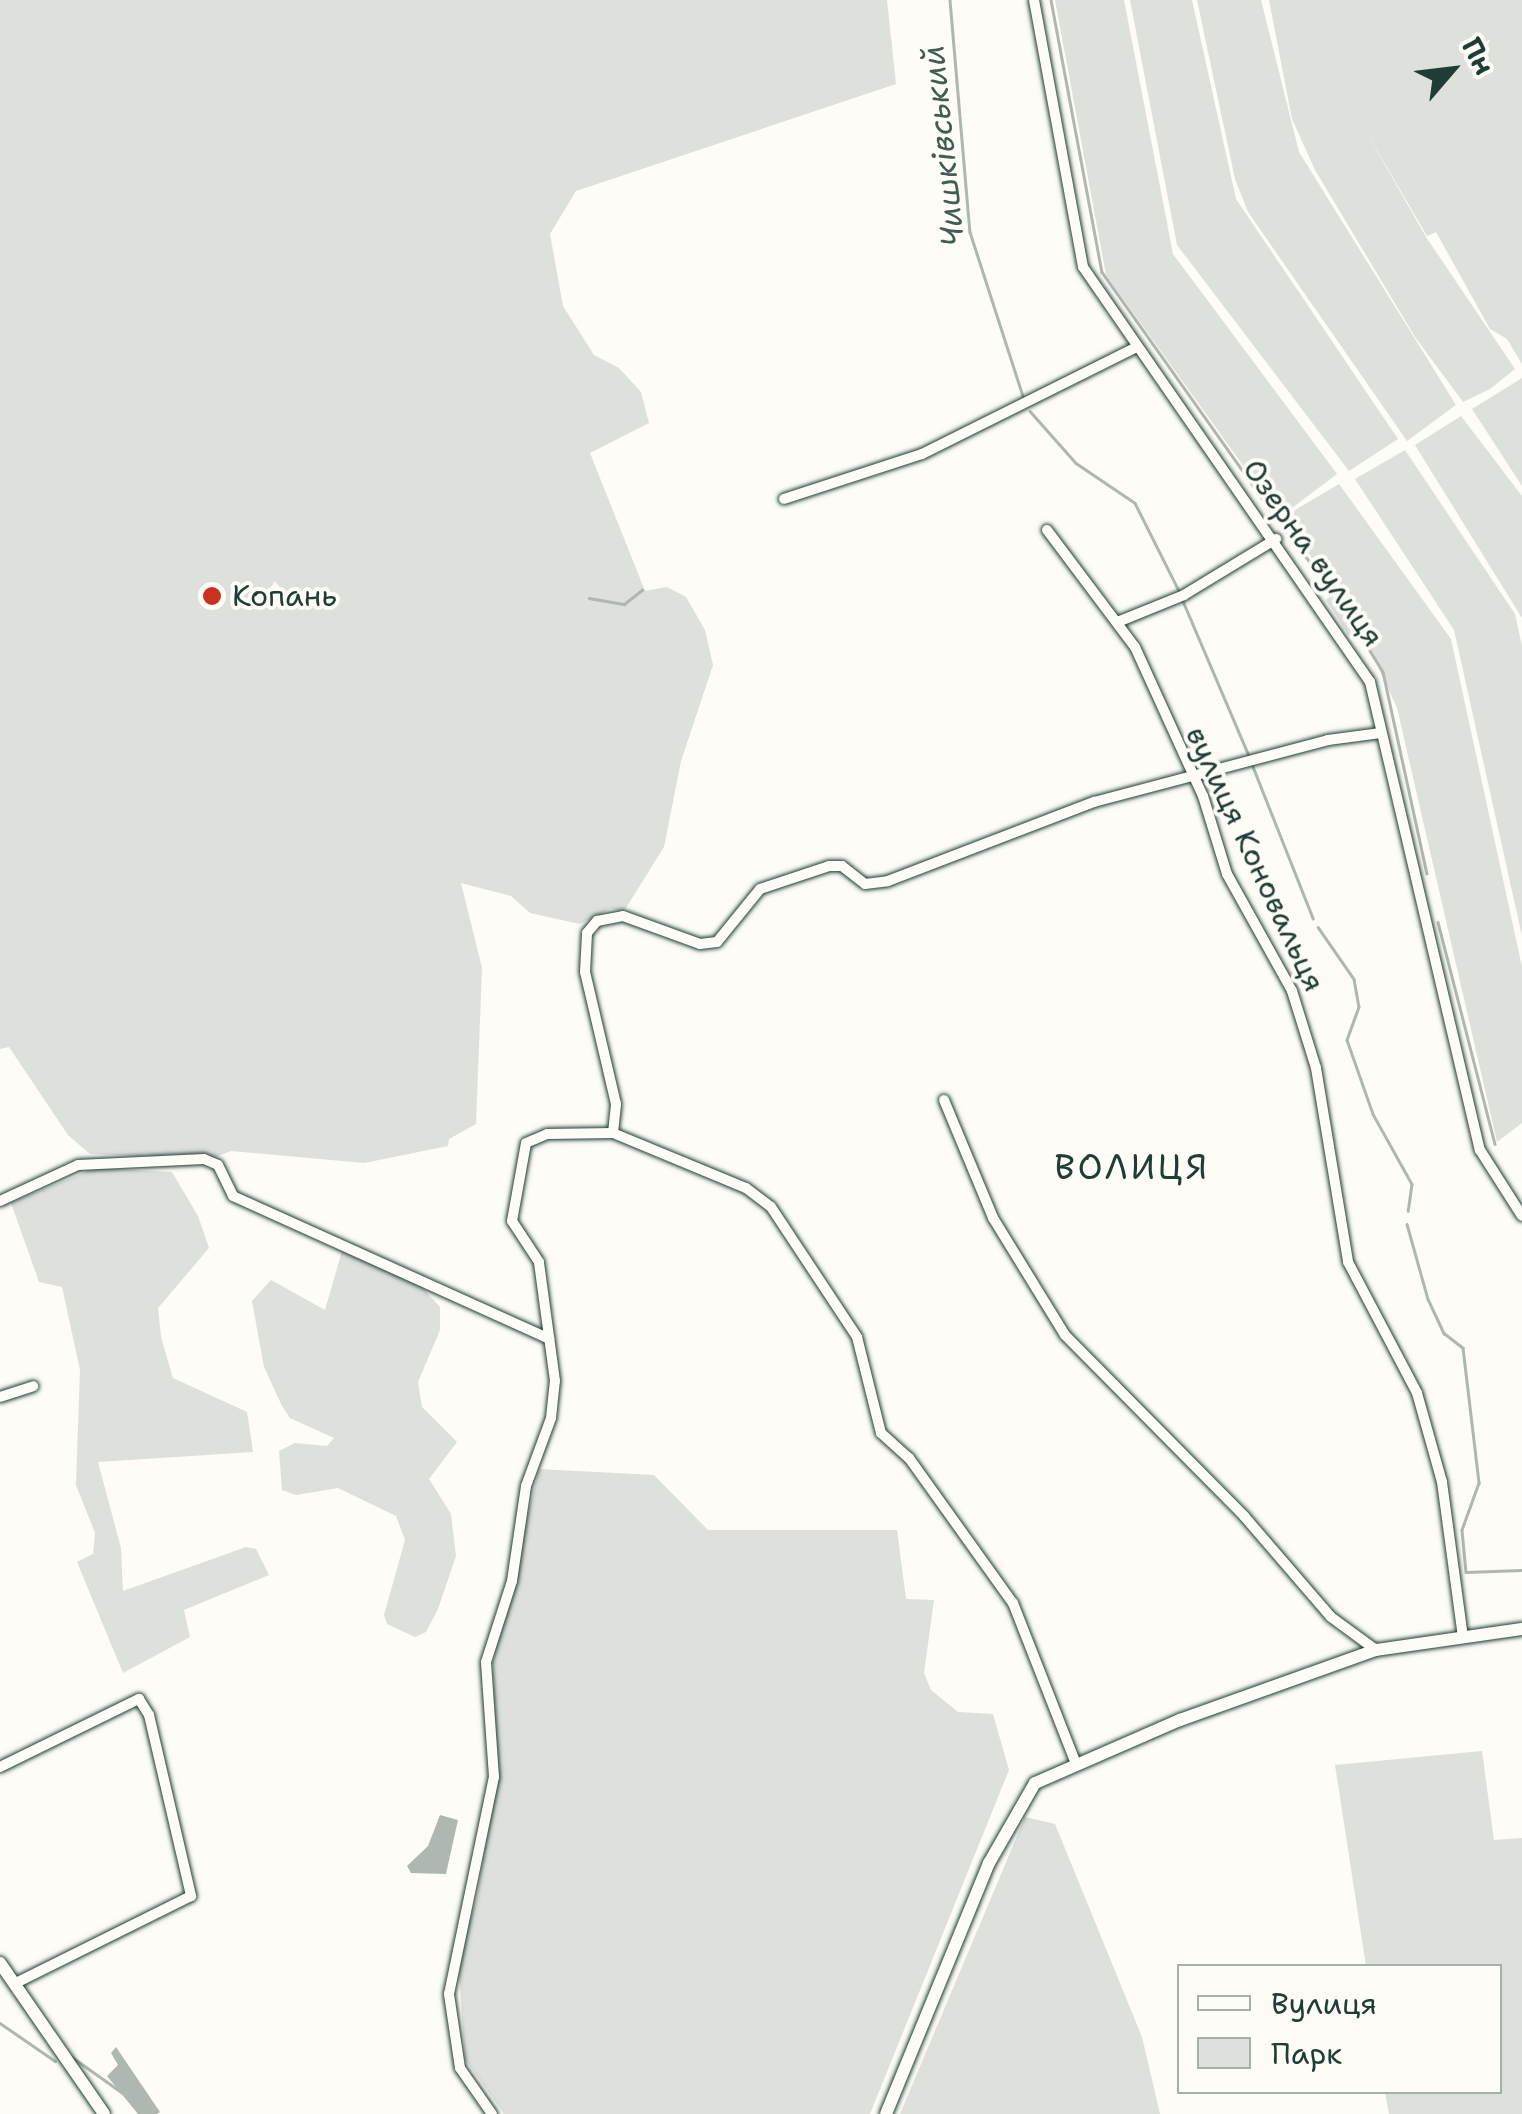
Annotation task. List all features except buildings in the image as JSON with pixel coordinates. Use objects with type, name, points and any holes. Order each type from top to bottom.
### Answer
[{"type":"street","name":"Озерна вулиця","points":[[1034,0],[1083,267],[1362,665],[1480,1150],[1522,1216]]},
{"type":"street","points":[[784,499],[922,454],[1137,347]]},
{"type":"street","name":"вулиця Коновальця","points":[[1047,530],[1120,621],[1193,775],[1240,902],[1292,990],[1316,1068],[1348,1262],[1418,1393],[1442,1482],[1464,1637]]},
{"type":"street","points":[[1120,621],[1184,594],[1276,540]]},
{"type":"street","points":[[613,1133],[616,1104],[585,972],[587,933],[597,921],[623,916],[700,944],[717,942],[731,930],[748,900],[794,877],[836,864],[864,884],[888,881],[1094,802],[1250,760],[1381,733]]},
{"type":"street","points":[[944,1100],[993,1218],[1065,1334],[1244,1516],[1330,1616],[1376,1650]]},
{"type":"street","points":[[492,2114],[460,2068],[450,2023],[450,1979],[494,1777],[486,1662],[512,1581],[526,1486],[551,1418],[555,1381],[539,1262],[512,1221],[526,1143],[548,1134],[613,1133],[758,1195],[805,1250],[857,1337],[880,1433],[909,1458],[1014,1603],[1076,1764]]},
{"type":"street","points":[[0,1201],[78,1165],[204,1160],[218,1164],[233,1196],[548,1340]]},
{"type":"street","points":[[0,1397],[33,1386]]},
{"type":"street","points":[[886,2114],[969,1908],[1021,1802],[1035,1784],[1076,1764],[1376,1650],[1522,1629]]},
{"type":"street","points":[[0,1767],[139,1699],[149,1716],[190,1896],[16,1983]]},
{"type":"street","points":[[0,1963],[104,2114]]},
{"type":"green space","points":[[0,0],[887,0],[896,84],[576,191],[550,234],[563,306],[594,355],[619,368],[641,392],[649,423],[590,453],[645,591],[667,587],[686,597],[705,630],[713,665],[681,761],[664,847],[624,911],[610,909],[580,924],[530,913],[511,896],[461,883],[482,968],[476,1124],[449,1139],[448,1146],[364,1163],[231,1151],[211,1159],[90,1154],[68,1135],[9,1047],[0,1049]]},
{"type":"green space","points":[[1055,0],[1124,0],[1173,254],[1337,474],[1280,517],[1106,275]]},
{"type":"green space","points":[[1130,0],[1192,0],[1236,199],[1398,439],[1349,471],[1177,245]]},
{"type":"green space","points":[[1197,0],[1261,0],[1299,152],[1456,405],[1407,441],[1248,212],[1235,179]]},
{"type":"green space","points":[[1269,0],[1522,0],[1522,364],[1507,339],[1490,329],[1436,232],[1427,236],[1363,126],[1426,237],[1515,369],[1490,389],[1463,402],[1415,337],[1315,170],[1292,119]]},
{"type":"green space","points":[[1522,378],[1522,486],[1472,409]]},
{"type":"green space","points":[[1461,416],[1522,496],[1522,618],[1415,445]]},
{"type":"green space","points":[[1405,450],[1515,614],[1522,646],[1522,936],[1454,630],[1355,479]]},
{"type":"green space","points":[[1339,484],[1451,639],[1522,967],[1522,1123],[1497,1142],[1397,708],[1361,630],[1349,636],[1326,600],[1336,592],[1288,524],[1295,510]]},
{"type":"green space","points":[[95,1168],[172,1172],[198,1216],[209,1248],[158,1308],[161,1337],[173,1378],[247,1412],[253,1452],[98,1462],[121,1548],[123,1591],[246,1547],[256,1549],[269,1575],[184,1610],[190,1637],[123,1673],[77,1562],[93,1554],[95,1533],[76,1485],[80,1370],[62,1287],[39,1282],[11,1203]]},
{"type":"green space","points":[[342,1251],[420,1285],[440,1307],[440,1330],[418,1382],[422,1407],[457,1442],[429,1479],[451,1514],[456,1556],[438,1609],[426,1632],[415,1637],[387,1624],[384,1615],[405,1540],[396,1516],[338,1488],[296,1495],[282,1490],[279,1451],[295,1443],[327,1446],[334,1438],[290,1418],[282,1406],[264,1367],[252,1301],[271,1280],[325,1310]]},
{"type":"green space","points":[[539,1469],[654,1475],[708,1530],[897,1530],[906,1599],[934,1600],[924,1673],[931,1690],[958,1712],[993,1714],[1009,1770],[870,2114],[504,2114],[465,2059],[458,1959],[477,1898],[496,1778],[493,1661]]},
{"type":"green space","points":[[1482,1751],[1494,1840],[1522,1838],[1522,2114],[1389,2114],[1385,2094],[1502,2094],[1502,1964],[1366,1964],[1335,1765]]},
{"type":"green space","points":[[1025,1817],[1055,1824],[1142,2037],[1160,2114],[900,2114]]},
{"type":"shaded area","points":[[440,1815],[458,1820],[446,1874],[411,1873],[407,1866],[428,1846]]},
{"type":"shaded area","points":[[116,2047],[160,2112],[157,2114],[138,2114],[107,2076],[118,2065],[111,2053]]},
{"type":"waterway","name":"Чишківський","points":[[950,0],[970,232],[1024,399]]},
{"type":"waterway","points":[[1051,0],[1102,272],[1278,521]]},
{"type":"waterway","name":"Чишківський","points":[[1030,411],[1076,463],[1135,503],[1179,591]]},
{"type":"waterway","points":[[1285,529],[1334,594]]},
{"type":"waterway","points":[[589,598],[624,604],[642,590]]},
{"type":"waterway","name":"Чишківський","points":[[1183,601],[1249,756]]},
{"type":"waterway","points":[[1358,631],[1383,672],[1427,873]]},
{"type":"waterway","name":"Чишківський","points":[[1252,764],[1313,918]]},
{"type":"waterway","points":[[1438,922],[1495,1144]]},
{"type":"waterway","name":"Чишківський","points":[[1318,927],[1354,979],[1359,1007],[1347,1040],[1373,1114],[1412,1184],[1408,1211]]},
{"type":"waterway","name":"Чишківський","points":[[1407,1224],[1428,1299],[1444,1333],[1463,1348],[1479,1483],[1462,1530],[1466,1572],[1522,1570]]},
{"type":"waterway","points":[[0,2023],[55,2061]]},
{"type":"waterway","points":[[72,2057],[127,2096]]},
{"type":"place","name":"Копань","points":[[212,596]]},
{"type":"district","name":"ВОЛИЦЯ","points":[[1132,1167]]}]
